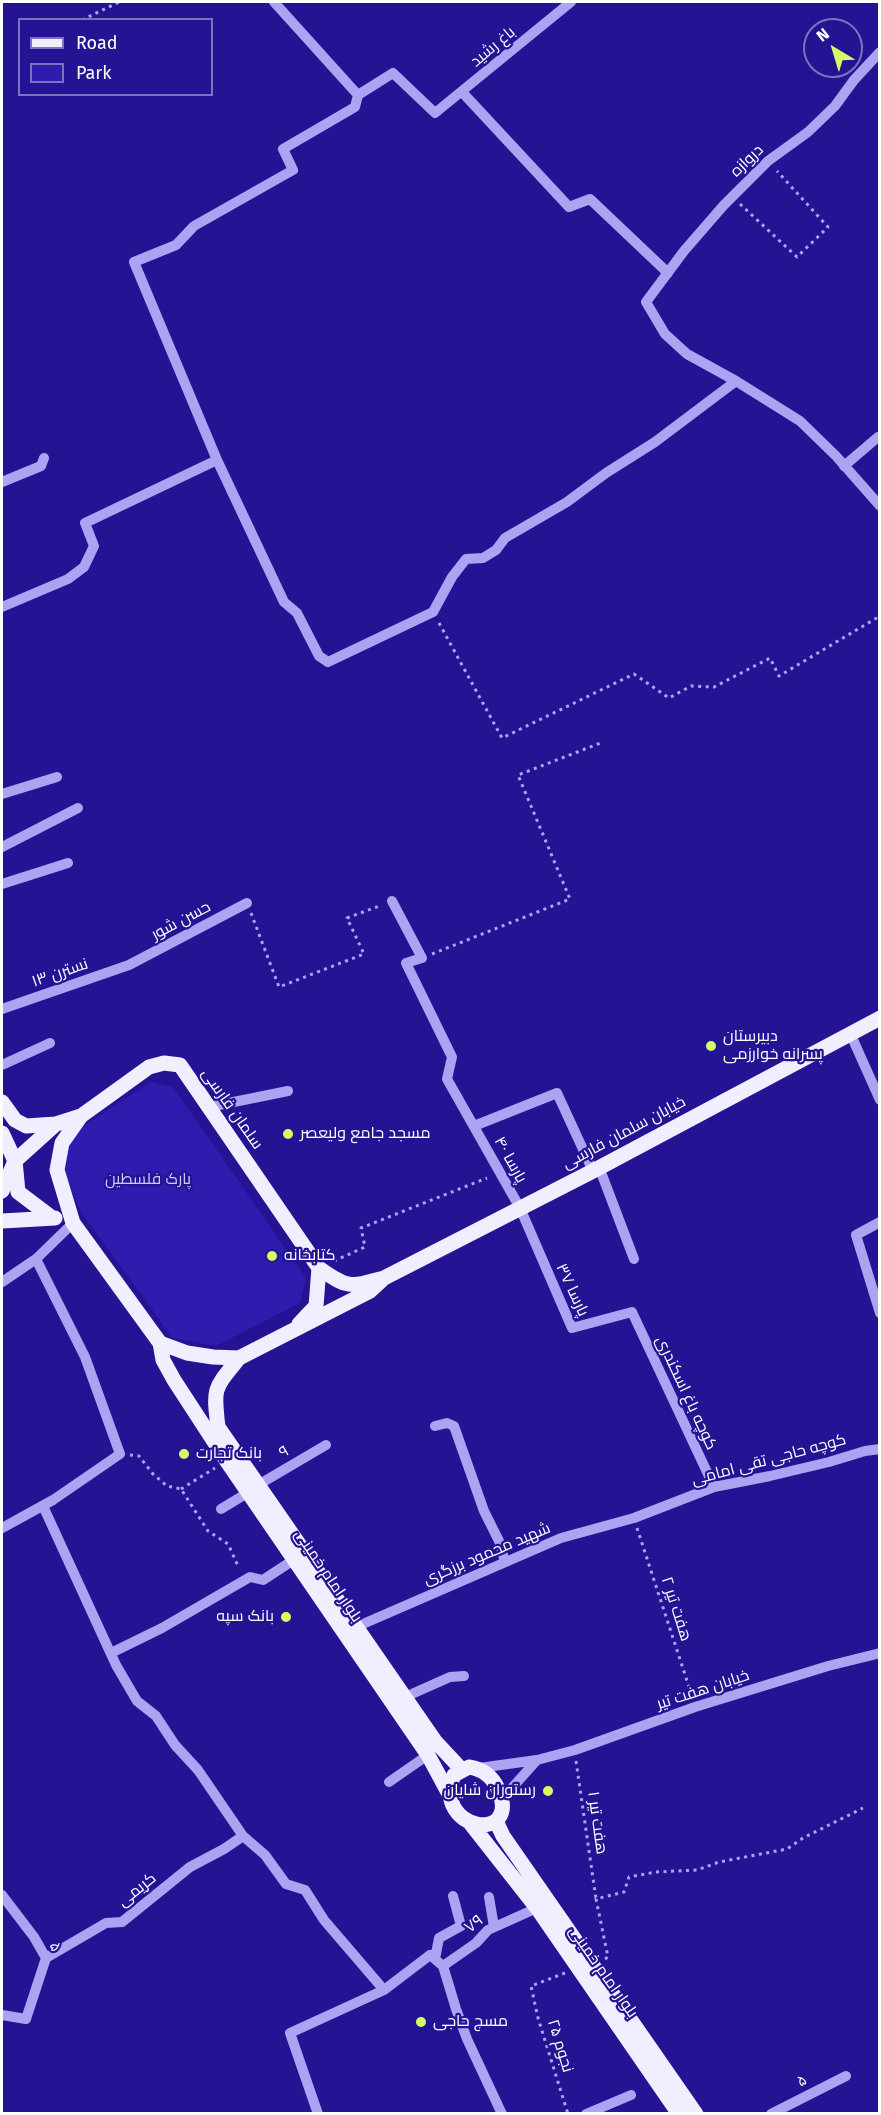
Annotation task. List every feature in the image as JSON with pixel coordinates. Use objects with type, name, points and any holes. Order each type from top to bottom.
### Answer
[{"type":"main road","name":"خیابان سلمان فارسی","points":[[384,1278],[596,1169],[879,1018]]},
{"type":"main road","name":"سلمان فارسی","points":[[81,1116],[149,1068],[164,1063],[180,1065],[319,1268]]},
{"type":"main road","points":[[2,1102],[15,1120],[26,1126],[56,1124],[81,1116]]},
{"type":"main road","points":[[81,1116],[62,1143],[57,1170],[73,1223],[160,1342],[187,1353],[239,1358],[370,1292],[384,1278]]},
{"type":"main road","points":[[2,1191],[15,1161],[56,1124]]},
{"type":"main road","points":[[5,1138],[15,1161],[18,1192],[51,1217]]},
{"type":"main road","points":[[2,1221],[51,1217],[73,1223]]},
{"type":"main road","points":[[319,1268],[347,1285],[384,1278]]},
{"type":"main road","points":[[292,1332],[316,1306],[319,1268]]},
{"type":"main road","name":"بلوار امام خمینی","points":[[160,1342],[163,1360],[174,1380],[226,1460],[253,1489],[356,1627],[435,1741],[462,1770]]},
{"type":"main road","name":"بلوار امام خمینی","points":[[239,1358],[218,1384],[214,1396],[218,1427],[295,1559],[428,1755],[450,1794]]},
{"type":"main road","points":[[469,1767],[479,1768],[493,1781],[502,1799],[502,1812],[496,1821],[483,1826],[471,1824],[461,1816],[450,1794],[454,1775],[469,1767]]},
{"type":"main road","name":"بلوار امام خمینی","points":[[496,1821],[503,1836],[679,2114]]},
{"type":"main road","name":"بلوار امام خمینی","points":[[471,1824],[586,1968],[696,2114]]},
{"type":"street","points":[[274,2],[358,94],[355,107],[283,149],[293,170],[194,226],[176,245],[134,262],[217,460],[284,602],[297,613],[319,656],[328,662],[433,612],[452,577],[466,559],[483,558],[496,550],[505,538],[567,502],[606,473],[655,442],[736,381],[800,421],[879,506]]},
{"type":"street","name":"باغ رشید","points":[[358,94],[393,73],[435,113],[571,2]]},
{"type":"street","name":"دروازه","points":[[736,381],[687,354],[665,334],[646,302],[684,251],[732,197],[768,161],[808,132],[879,52]]},
{"type":"street","points":[[462,92],[569,207],[590,199],[668,273]]},
{"type":"street","points":[[844,466],[878,437]]},
{"type":"street","points":[[2,482],[41,466],[44,458]]},
{"type":"street","points":[[2,607],[68,579],[84,567],[94,546],[85,523],[217,460]]},
{"type":"street","points":[[2,794],[57,777]]},
{"type":"street","points":[[2,847],[78,808]]},
{"type":"street","points":[[2,884],[69,863]]},
{"type":"street","points":[[392,901],[422,957]]},
{"type":"street","name":"حسن شور","points":[[129,965],[247,903]]},
{"type":"street","name":"پارسا ۴۰","points":[[422,957],[406,963],[452,1058],[447,1079],[520,1208]]},
{"type":"street","name":"نسترن ۱۳","points":[[2,1009],[129,965]]},
{"type":"street","points":[[850,1033],[879,1100]]},
{"type":"street","points":[[2,1065],[50,1043]]},
{"type":"street","points":[[208,1107],[288,1091]]},
{"type":"street","points":[[474,1126],[557,1093],[596,1169],[634,1259]]},
{"type":"street","name":"پارسا ۳۷","points":[[520,1208],[572,1328],[632,1312]]},
{"type":"street","points":[[879,1222],[856,1235],[879,1312]]},
{"type":"street","points":[[2,1282],[36,1258],[73,1223]]},
{"type":"street","points":[[2,1528],[43,1506],[120,1454],[84,1357],[36,1258]]},
{"type":"street","name":"کوچه باغ اسکندری","points":[[632,1312],[714,1487]]},
{"type":"street","points":[[435,1426],[447,1423],[454,1426],[484,1511],[499,1540],[505,1562]]},
{"type":"street","name":"۹","points":[[220,1509],[326,1445]]},
{"type":"street","name":"کوچه حاجی تقی امامی","points":[[634,1518],[714,1487],[879,1449]]},
{"type":"street","points":[[43,1506],[111,1653],[137,1701],[156,1716],[175,1745],[198,1770],[243,1836],[265,1855],[286,1884],[305,1890],[330,1927],[384,1990],[290,2033],[318,2114]]},
{"type":"street","name":"شهید محمود برزگری","points":[[356,1627],[561,1538],[634,1518]]},
{"type":"street","points":[[111,1653],[162,1628],[250,1577],[263,1580],[295,1559]]},
{"type":"street","name":"خیابان هفت تیر","points":[[479,1768],[537,1760],[575,1750],[695,1707],[828,1666],[879,1653]]},
{"type":"street","points":[[405,1697],[450,1677],[464,1676]]},
{"type":"street","points":[[389,1782],[428,1755]]},
{"type":"street","points":[[502,1799],[537,1760]]},
{"type":"street","name":"کریمی","points":[[46,1958],[106,1923],[122,1922],[190,1867],[243,1836]]},
{"type":"street","name":"۵","points":[[2,1895],[34,1937],[46,1958],[26,2019],[2,2015]]},
{"type":"street","points":[[453,1896],[461,1926],[439,1938],[439,1962],[467,2039],[502,2114]]},
{"type":"street","points":[[489,1897],[495,1927]]},
{"type":"street","name":"۷۹","points":[[384,1990],[430,1955],[439,1962],[495,1927],[537,1908]]},
{"type":"street","name":"۵","points":[[771,2114],[846,2076]]},
{"type":"street","points":[[586,2114],[631,2095]]},
{"type":"path","points":[[86,18],[119,2]]},
{"type":"path","points":[[732,197],[797,257],[828,227],[768,161]]},
{"type":"path","points":[[433,612],[502,738],[634,674],[669,698],[691,686],[714,687],[770,658],[779,676],[879,616]]},
{"type":"path","points":[[422,957],[570,899],[518,775],[603,741]]},
{"type":"path","points":[[247,903],[279,987],[364,954],[347,918],[392,901]]},
{"type":"path","points":[[319,1268],[365,1247],[361,1228],[500,1173]]},
{"type":"path","points":[[120,1454],[139,1456],[166,1486],[181,1490],[208,1531],[228,1544],[243,1575],[250,1577]]},
{"type":"path","points":[[181,1490],[226,1460]]},
{"type":"path","name":"هفت تیر ۲","points":[[634,1518],[695,1707]]},
{"type":"path","name":"هفت تیر ۱","points":[[575,1750],[596,1899],[608,1957],[586,1968]]},
{"type":"path","points":[[596,1899],[624,1892],[629,1877],[656,1872],[697,1870],[719,1862],[787,1849],[863,1808]]},
{"type":"path","name":"نجوم ۲۵","points":[[568,2114],[538,2018],[531,1986],[586,1968]]},
{"type":"green space","name":"پارک فلسطین","points":[[151,1082],[173,1087],[306,1278],[300,1303],[216,1346],[173,1338],[81,1212],[63,1167],[67,1137]]},
{"type":"place","name":"دبیرستان پسرانه خوارزمی","points":[[711,1046]]},
{"type":"place","name":"مسجد جامع ولیعصر","points":[[288,1134]]},
{"type":"place","name":"کتابخانه","points":[[272,1256]]},
{"type":"place","name":"بانک تجارت","points":[[184,1454]]},
{"type":"place","name":"بانک سپه","points":[[286,1617]]},
{"type":"place","name":"رستوران شایان","points":[[548,1791]]},
{"type":"place","name":"مسج حاجی","points":[[421,2022]]}]
